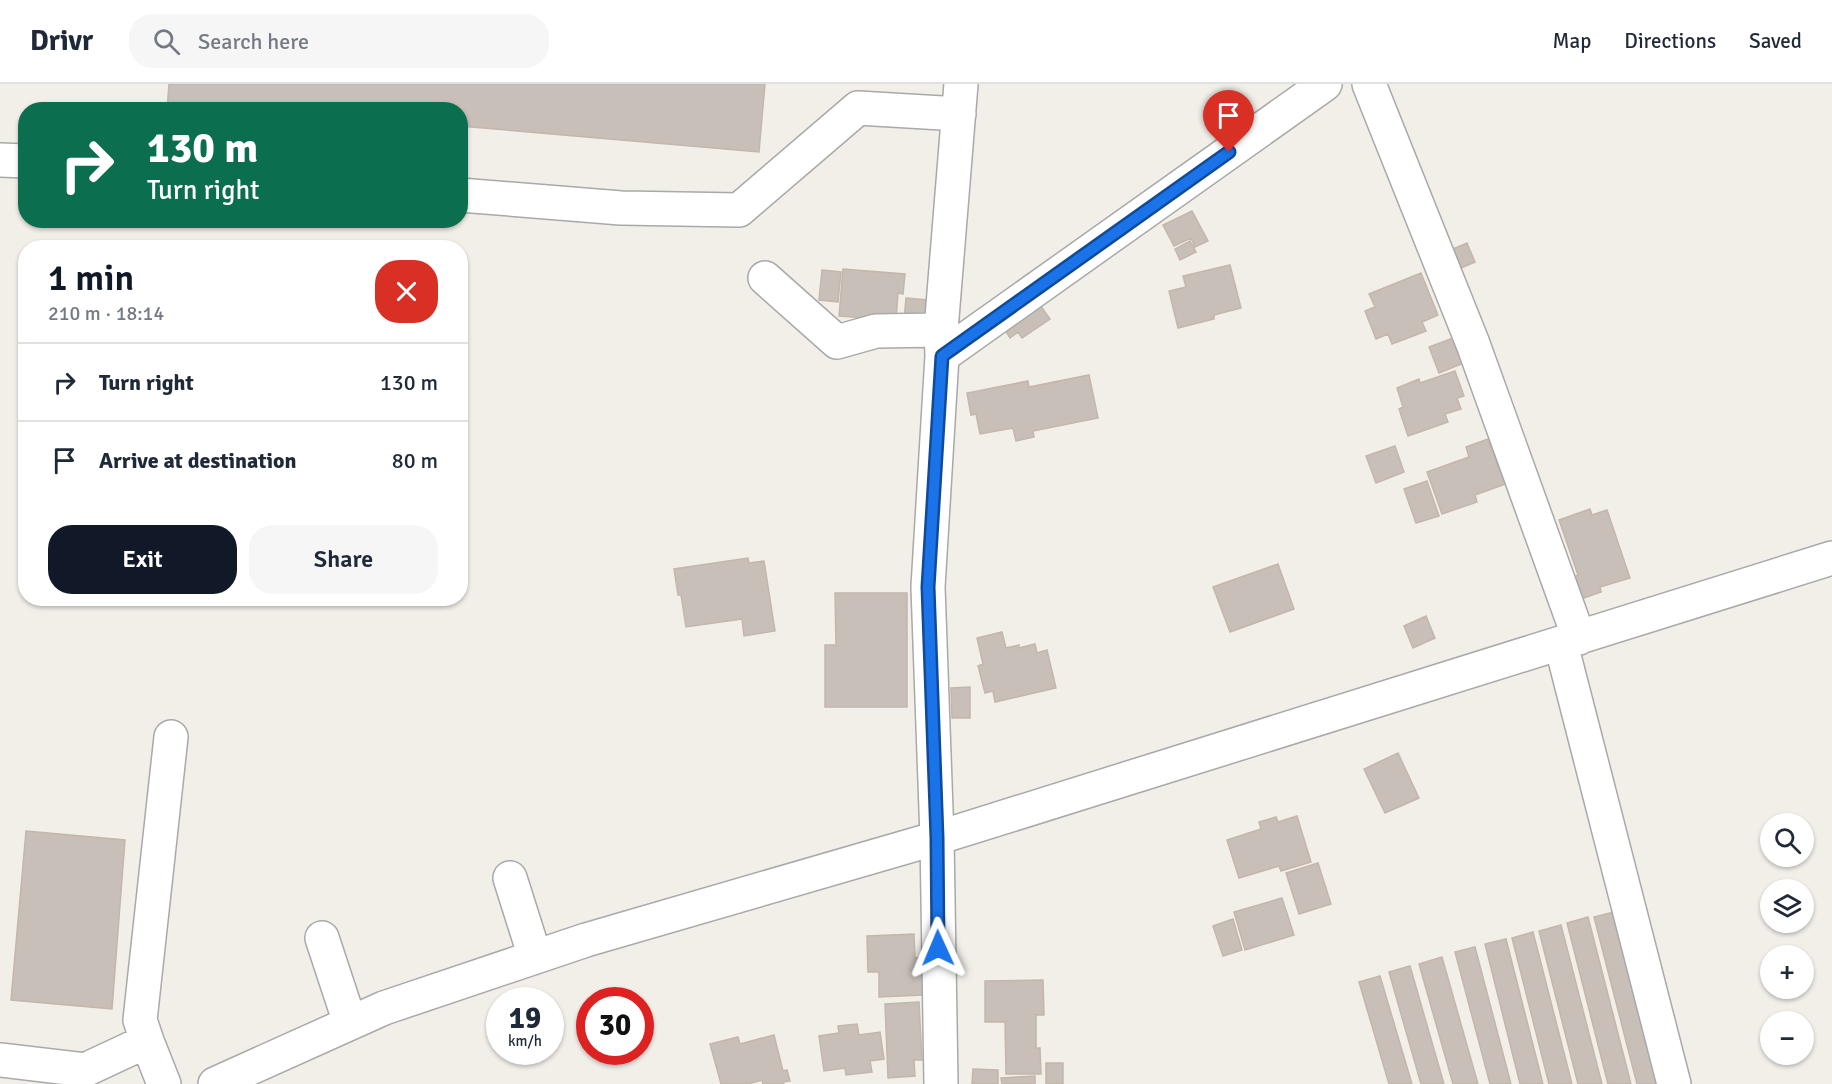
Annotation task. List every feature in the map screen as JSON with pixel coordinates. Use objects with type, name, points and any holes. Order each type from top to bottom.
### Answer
[{"type":"street","points":[[765,278],[837,342],[876,331],[941,343],[1325,84]]},
{"type":"street","points":[[1369,84],[1473,344],[1570,641],[1674,1084]]},
{"type":"street","points":[[468,196],[621,208],[739,210],[860,96],[960,99],[941,343],[928,587],[937,838],[941,1084]]},
{"type":"street","points":[[0,160],[18,161]]},
{"type":"street","points":[[215,1084],[384,1008],[586,940],[937,838],[1832,558]]},
{"type":"street","points":[[164,1084],[140,1020],[171,737]]},
{"type":"street","points":[[510,878],[535,957]]},
{"type":"street","points":[[322,938],[350,1023]]},
{"type":"street","points":[[0,1060],[85,1070],[147,1041]]},
{"type":"building","points":[[169,84],[765,84],[759,152],[468,127],[468,102],[168,102]]},
{"type":"building","points":[[1192,211],[1208,241],[1195,247],[1191,238],[1174,246],[1163,225]]},
{"type":"building","points":[[1190,241],[1196,252],[1180,260],[1175,249]]},
{"type":"building","points":[[1467,243],[1475,262],[1454,271],[1446,252]]},
{"type":"building","points":[[1230,265],[1241,308],[1214,315],[1214,319],[1178,328],[1169,291],[1186,287],[1183,276]]},
{"type":"building","points":[[843,269],[905,274],[903,294],[898,293],[896,320],[839,316]]},
{"type":"building","points":[[822,270],[841,272],[838,302],[819,300]]},
{"type":"building","points":[[1421,273],[1438,315],[1422,322],[1426,331],[1392,344],[1388,334],[1376,339],[1365,311],[1375,307],[1369,294]]},
{"type":"building","points":[[906,298],[927,300],[925,322],[904,320]]},
{"type":"building","points":[[1040,305],[1050,319],[1022,338],[1018,332],[1010,338],[1005,330]]},
{"type":"building","points":[[1456,337],[1466,362],[1439,373],[1429,347]]},
{"type":"building","points":[[1455,371],[1464,396],[1457,398],[1461,409],[1445,414],[1448,422],[1408,436],[1399,409],[1403,407],[1397,388],[1419,379],[1420,383]]},
{"type":"building","points":[[1089,375],[1098,418],[1033,431],[1034,437],[1016,441],[1013,428],[980,434],[976,414],[971,415],[967,393],[1028,381],[1029,387]]},
{"type":"building","points":[[1488,439],[1500,471],[1507,469],[1511,482],[1475,495],[1477,502],[1442,514],[1427,472],[1469,457],[1466,447]]},
{"type":"building","points":[[1395,446],[1404,472],[1376,483],[1366,456]]},
{"type":"building","points":[[1427,481],[1439,516],[1416,523],[1404,489]]},
{"type":"building","points":[[1590,509],[1592,515],[1607,510],[1630,578],[1600,587],[1601,592],[1581,599],[1573,577],[1578,575],[1559,520]]},
{"type":"building","points":[[748,558],[749,563],[764,561],[775,631],[744,636],[742,619],[686,627],[674,569]]},
{"type":"building","points":[[1278,564],[1294,609],[1230,632],[1213,587]]},
{"type":"building","points":[[835,593],[907,593],[907,707],[825,707],[825,645],[836,645]]},
{"type":"building","points":[[1426,616],[1435,638],[1413,648],[1404,626]]},
{"type":"building","points":[[1002,632],[1006,648],[1035,644],[1037,653],[1047,650],[1056,688],[995,702],[993,691],[985,693],[978,666],[983,664],[977,638]]},
{"type":"building","points":[[970,687],[970,718],[952,718],[951,688]]},
{"type":"building","points":[[1398,753],[1419,798],[1385,813],[1364,769]]},
{"type":"building","points":[[1297,816],[1311,862],[1281,871],[1279,866],[1239,878],[1227,840],[1261,829],[1259,822],[1276,817],[1278,822]]},
{"type":"building","points":[[26,831],[125,840],[112,1009],[11,1000]]},
{"type":"building","points":[[1318,863],[1331,904],[1299,914],[1286,873]]},
{"type":"building","points":[[1282,898],[1294,935],[1245,950],[1234,912]]},
{"type":"building","points":[[1614,912],[1659,1084],[1637,1084],[1594,917]]},
{"type":"building","points":[[1588,917],[1631,1084],[1608,1084],[1567,923]]},
{"type":"building","points":[[1233,919],[1242,950],[1223,956],[1213,926]]},
{"type":"building","points":[[1561,925],[1602,1084],[1578,1084],[1539,931]]},
{"type":"building","points":[[1533,932],[1572,1084],[1549,1084],[1512,938]]},
{"type":"building","points":[[914,934],[915,958],[922,957],[923,995],[879,997],[879,972],[868,972],[867,936]]},
{"type":"building","points":[[1506,939],[1543,1084],[1520,1084],[1485,944]]},
{"type":"building","points":[[1475,947],[1511,1084],[1490,1084],[1455,952]]},
{"type":"building","points":[[1442,957],[1478,1084],[1453,1084],[1419,964]]},
{"type":"building","points":[[1410,966],[1444,1084],[1421,1084],[1389,972]]},
{"type":"building","points":[[1380,976],[1412,1084],[1389,1084],[1359,982]]},
{"type":"building","points":[[1043,980],[1044,1015],[1036,1015],[1036,1048],[1040,1048],[1041,1074],[1006,1074],[1005,1022],[985,1022],[985,981]]},
{"type":"building","points":[[919,1002],[922,1060],[914,1060],[915,1076],[888,1078],[885,1004]]},
{"type":"building","points":[[857,1024],[859,1035],[880,1032],[884,1059],[870,1061],[872,1072],[846,1075],[845,1068],[824,1071],[819,1036],[839,1033],[838,1026]]},
{"type":"building","points":[[774,1035],[783,1071],[787,1070],[790,1081],[783,1082],[784,1084],[763,1084],[762,1080],[748,1084],[721,1084],[710,1044],[738,1037],[740,1044]]},
{"type":"building","points":[[1046,1063],[1063,1063],[1063,1084],[1046,1084]]},
{"type":"building","points":[[973,1069],[998,1070],[998,1084],[972,1084]]},
{"type":"building","points":[[1035,1076],[1035,1084],[1002,1084],[1001,1078]]},
{"type":"route","points":[[938,948],[937,838],[928,587],[942,356],[1229,152]]}]
